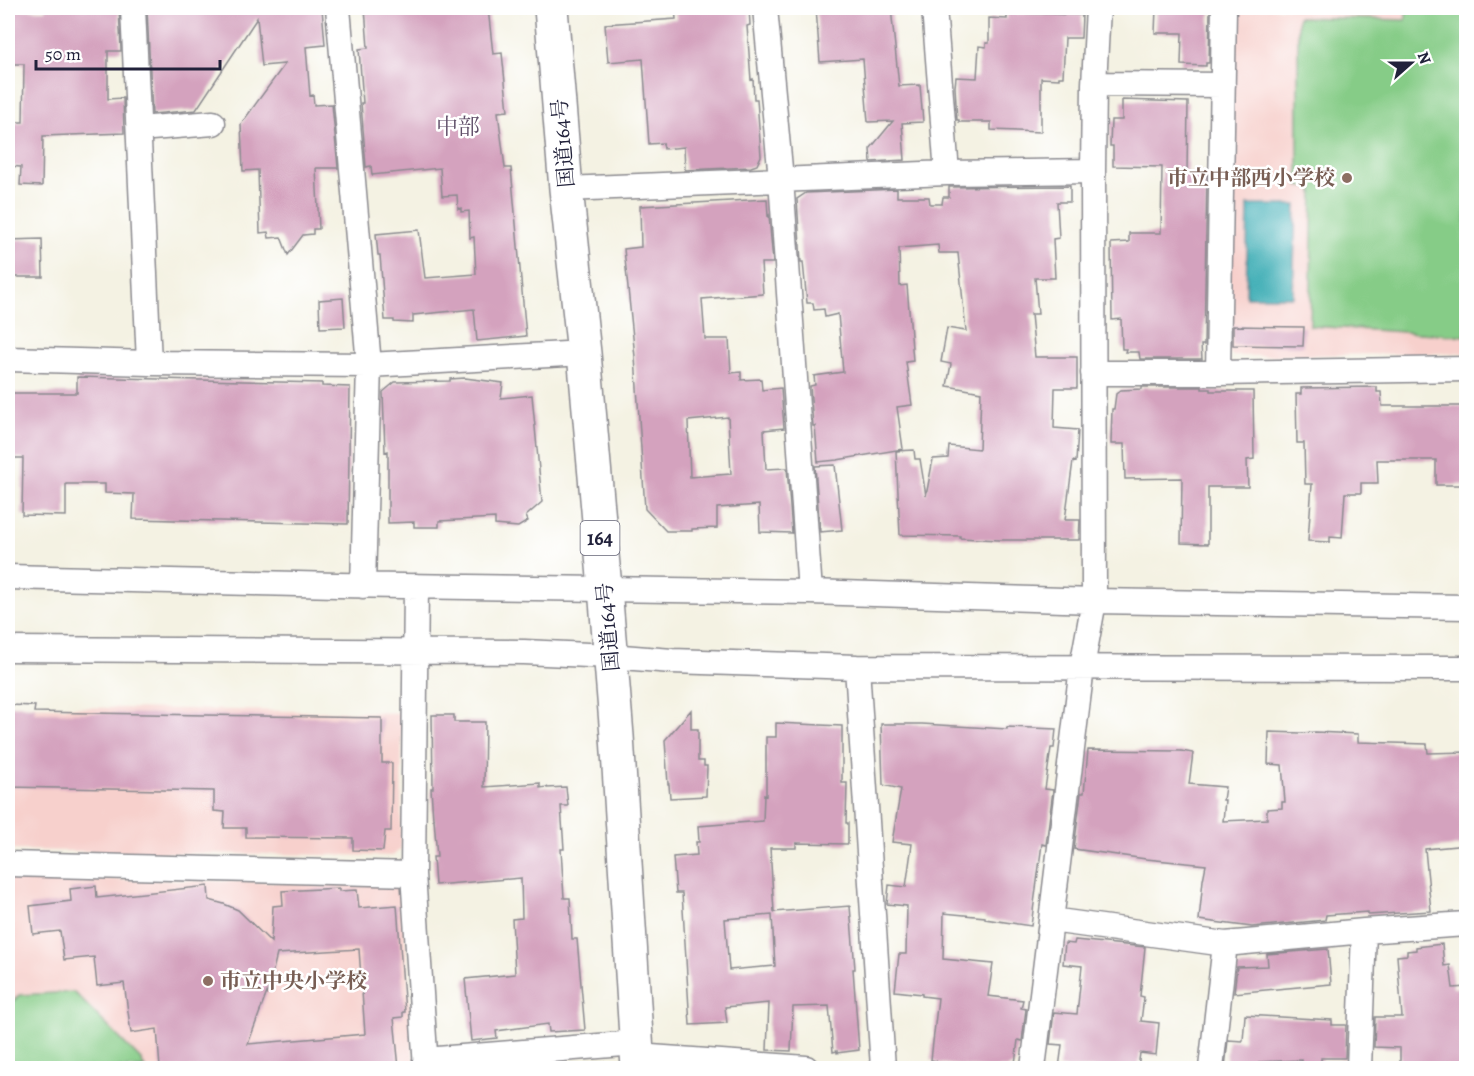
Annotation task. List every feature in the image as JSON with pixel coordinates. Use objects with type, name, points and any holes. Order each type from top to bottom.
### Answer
[{"type":"highway","name":"国道164号","points":[[551,8],[566,189],[584,353],[605,588],[617,736],[637,1056]]},
{"type":"street","points":[[133,8],[149,363]]},
{"type":"street","points":[[338,8],[369,365],[363,586]]},
{"type":"street","points":[[765,8],[781,179],[810,592]]},
{"type":"street","points":[[934,8],[947,173]]},
{"type":"street","points":[[1033,1068],[1082,667],[1094,601],[1094,84],[1098,8]]},
{"type":"street","points":[[1218,373],[1224,8]]},
{"type":"street","points":[[1094,84],[1222,85]]},
{"type":"street","points":[[139,129],[213,123]]},
{"type":"street","points":[[566,189],[947,173],[1094,171]]},
{"type":"street","points":[[8,359],[369,365],[584,353]]},
{"type":"street","points":[[1093,373],[1467,369]]},
{"type":"street","points":[[8,577],[1467,607]]},
{"type":"street","points":[[416,586],[414,874],[426,1064],[637,1056],[806,1068]]},
{"type":"street","points":[[8,649],[524,652],[672,661],[857,668],[1467,668]]},
{"type":"street","points":[[857,668],[883,1068]]},
{"type":"street","points":[[8,864],[414,874]]},
{"type":"street","points":[[1051,920],[1225,944],[1467,924]]},
{"type":"street","points":[[1359,1068],[1364,931]]},
{"type":"street","points":[[1212,1068],[1225,944]]},
{"type":"shaded area","name":"市立中部西小学校","points":[[1231,8],[1466,8],[1466,353],[1233,356],[1226,348]]},
{"type":"shaded area","points":[[8,706],[402,713],[401,849],[392,856],[8,850]]},
{"type":"shaded area","name":"市立中央小学校","points":[[8,878],[394,884],[402,893],[414,1068],[8,1068]]},
{"type":"green space","name":"市立中部西小学校","points":[[1406,8],[1466,9],[1466,336],[1310,326],[1313,188],[1298,186],[1298,17],[1406,20]]},
{"type":"green space","points":[[74,992],[141,1060],[145,1068],[8,1068],[8,1007],[19,995]]},
{"type":"water","points":[[1248,205],[1296,205],[1293,297],[1246,297]]},
{"type":"building","points":[[46,8],[119,8],[121,51],[108,51],[108,99],[123,98],[124,133],[43,136],[42,186],[20,185],[21,167],[8,166],[8,122],[23,122],[24,64],[8,64],[9,9],[46,10]]},
{"type":"building","points":[[147,8],[322,8],[325,45],[306,47],[310,96],[313,95],[314,105],[332,104],[338,168],[316,168],[319,229],[313,229],[313,234],[303,235],[288,255],[281,237],[269,238],[268,232],[260,233],[258,170],[243,171],[241,124],[285,64],[262,66],[257,18],[196,110],[152,114]]},
{"type":"building","points":[[365,8],[488,8],[493,54],[502,53],[508,111],[498,112],[505,168],[511,168],[526,336],[477,341],[474,309],[413,315],[413,323],[385,320],[376,234],[419,230],[425,278],[476,274],[474,237],[470,238],[469,211],[461,212],[461,208],[458,209],[457,195],[442,196],[440,168],[372,175],[371,166],[366,167],[359,49],[368,48]]},
{"type":"building","points":[[675,8],[749,8],[750,25],[747,26],[751,80],[753,79],[754,99],[757,99],[761,156],[757,165],[685,170],[684,147],[664,149],[663,143],[649,144],[643,59],[608,62],[605,24],[676,19]]},
{"type":"building","points":[[816,8],[891,8],[899,86],[920,85],[923,122],[902,123],[905,160],[871,162],[870,149],[893,121],[868,122],[863,59],[820,62]]},
{"type":"building","points":[[1156,8],[1210,8],[1209,63],[1206,63],[1206,66],[1181,65],[1182,33],[1155,33]]},
{"type":"building","points":[[1007,13],[1082,15],[1081,38],[1065,38],[1063,77],[1059,79],[1041,78],[1041,132],[991,130],[991,122],[959,122],[957,120],[956,77],[977,78],[979,46],[986,47],[986,43],[989,43],[989,18],[1007,19]]},
{"type":"building","points":[[1122,100],[1188,102],[1187,173],[1207,173],[1202,359],[1140,359],[1139,352],[1125,352],[1126,349],[1122,349],[1121,319],[1112,320],[1111,243],[1129,242],[1129,233],[1161,233],[1162,167],[1113,166],[1113,146],[1110,146],[1111,120],[1122,120]]},
{"type":"building","points":[[1070,186],[1070,202],[1057,202],[1059,238],[1053,239],[1055,278],[1035,278],[1038,314],[1031,314],[1035,357],[1077,357],[1077,388],[1055,388],[1054,428],[1078,430],[1076,462],[1073,461],[1065,520],[1080,520],[1079,540],[999,540],[960,538],[960,536],[900,535],[896,451],[914,450],[915,459],[920,459],[926,496],[933,459],[948,458],[949,446],[979,449],[981,392],[947,386],[951,364],[941,362],[947,328],[966,331],[958,253],[939,253],[938,245],[899,248],[900,286],[907,285],[913,361],[906,362],[912,405],[897,407],[903,449],[818,462],[810,386],[815,385],[814,376],[843,372],[838,314],[825,317],[824,309],[814,310],[813,303],[807,303],[803,262],[801,262],[797,199],[806,193],[897,189],[897,197],[929,197],[930,204],[942,204],[943,197],[949,197],[949,187]]},
{"type":"building","points":[[767,199],[773,263],[761,263],[763,294],[702,299],[705,339],[729,339],[731,373],[741,372],[741,380],[761,379],[762,390],[781,388],[784,428],[764,430],[766,469],[787,468],[792,533],[760,532],[759,505],[717,508],[717,528],[692,529],[692,531],[666,531],[645,509],[635,357],[624,249],[641,247],[640,206]],"holes":[[[728,417],[731,474],[690,477],[688,421]]]},
{"type":"building","points":[[42,239],[43,277],[8,277],[8,240]]},
{"type":"building","points":[[343,298],[345,327],[320,328],[319,300]]},
{"type":"building","points":[[1233,326],[1304,327],[1303,346],[1233,345]]},
{"type":"building","points":[[77,377],[322,383],[322,386],[350,387],[348,524],[133,519],[134,494],[105,493],[105,484],[66,484],[66,516],[22,515],[23,458],[8,458],[8,393],[77,393]]},
{"type":"building","points":[[465,378],[503,383],[501,398],[532,395],[542,502],[526,516],[528,521],[518,527],[495,525],[495,518],[439,521],[439,527],[414,527],[414,522],[388,523],[388,451],[385,452],[383,392],[395,382],[450,381],[450,379]]},
{"type":"building","points":[[1142,387],[1202,387],[1210,391],[1253,391],[1254,459],[1247,460],[1248,487],[1208,487],[1208,544],[1181,543],[1182,478],[1125,479],[1124,444],[1111,444],[1112,409],[1114,409],[1116,394],[1121,390],[1142,389]]},
{"type":"building","points":[[1377,387],[1377,392],[1381,392],[1382,406],[1467,406],[1467,485],[1436,485],[1436,460],[1377,460],[1378,483],[1361,483],[1361,493],[1345,493],[1342,538],[1330,537],[1330,542],[1308,541],[1312,484],[1305,484],[1304,443],[1297,443],[1296,394],[1301,394],[1301,388]]},
{"type":"building","points":[[835,465],[842,530],[820,532],[815,466]]},
{"type":"building","points":[[8,705],[35,706],[34,712],[382,718],[382,763],[392,763],[391,831],[385,831],[383,851],[353,850],[353,838],[246,837],[246,828],[224,828],[225,812],[214,811],[214,791],[8,787]]},
{"type":"building","points":[[691,710],[691,729],[698,729],[698,761],[704,761],[704,766],[707,766],[706,796],[670,798],[665,740]]},
{"type":"building","points":[[432,715],[454,715],[454,722],[485,722],[484,787],[540,783],[540,788],[566,787],[568,806],[561,806],[564,898],[570,898],[572,939],[577,939],[585,1030],[549,1032],[548,1024],[496,1031],[497,1038],[471,1041],[465,979],[515,974],[512,919],[522,918],[521,878],[435,885],[433,857],[437,857],[431,788],[433,788]]},
{"type":"building","points":[[776,723],[842,726],[842,783],[847,783],[848,844],[796,843],[796,848],[770,848],[774,912],[850,906],[859,1050],[833,1052],[829,1006],[793,1007],[791,1051],[767,1050],[769,1003],[725,1007],[727,1023],[690,1025],[682,893],[676,893],[673,857],[697,855],[698,826],[763,821],[764,795],[766,796],[766,737],[776,737]],"holes":[[[772,915],[775,966],[729,970],[725,919]]]},
{"type":"building","points":[[881,724],[1056,729],[1045,789],[1053,790],[1046,845],[1042,844],[1031,926],[985,919],[985,917],[944,913],[943,959],[993,964],[988,996],[1023,1000],[1021,1008],[1026,1009],[1022,1041],[1018,1040],[1015,1064],[1008,1068],[935,1063],[936,1061],[931,1060],[938,998],[895,991],[899,954],[906,954],[907,906],[887,904],[889,885],[906,887],[912,844],[892,842],[901,789],[883,785]]},
{"type":"building","points":[[1269,732],[1358,734],[1358,742],[1427,744],[1428,753],[1467,752],[1467,845],[1425,849],[1431,911],[1326,915],[1325,920],[1252,927],[1199,920],[1206,865],[1074,849],[1081,793],[1084,793],[1088,750],[1193,753],[1189,784],[1225,787],[1223,821],[1267,819],[1267,809],[1282,808],[1282,802],[1285,802],[1282,765],[1268,764]]},
{"type":"building","points":[[96,886],[97,898],[208,886],[209,900],[238,910],[271,942],[273,906],[283,905],[282,891],[339,888],[339,891],[357,890],[359,908],[397,905],[405,1012],[403,1012],[403,1017],[394,1018],[399,1068],[160,1068],[157,1029],[131,1033],[124,983],[97,986],[94,957],[64,960],[60,931],[33,934],[30,906],[71,901],[70,889]],"holes":[[[359,949],[365,1034],[248,1044],[269,987],[277,954]]]},
{"type":"building","points":[[1075,940],[1145,947],[1140,996],[1144,997],[1141,1021],[1159,1023],[1156,1055],[1140,1053],[1138,1068],[1059,1068],[1062,1045],[1050,1044],[1054,1012],[1077,1014],[1082,966],[1063,964],[1065,943],[1074,944]]},
{"type":"building","points":[[1442,944],[1444,966],[1450,965],[1453,988],[1467,987],[1467,1068],[1400,1068],[1400,1048],[1374,1047],[1375,1017],[1402,1017],[1397,956],[1407,955],[1407,951],[1416,950],[1416,947]]},
{"type":"building","points":[[1328,949],[1331,984],[1234,993],[1237,967],[1268,966],[1267,954]]},
{"type":"building","points":[[1245,1015],[1332,1020],[1332,1025],[1346,1025],[1345,1058],[1321,1058],[1321,1068],[1302,1068],[1302,1060],[1259,1062],[1258,1068],[1225,1068],[1228,1040],[1243,1041]]},
{"type":"place","name":"市立中部西小学校","points":[[1347,178]]},
{"type":"place","name":"市立中央小学校","points":[[208,981]]},
{"type":"district","name":"中部","points":[[458,127]]}]
